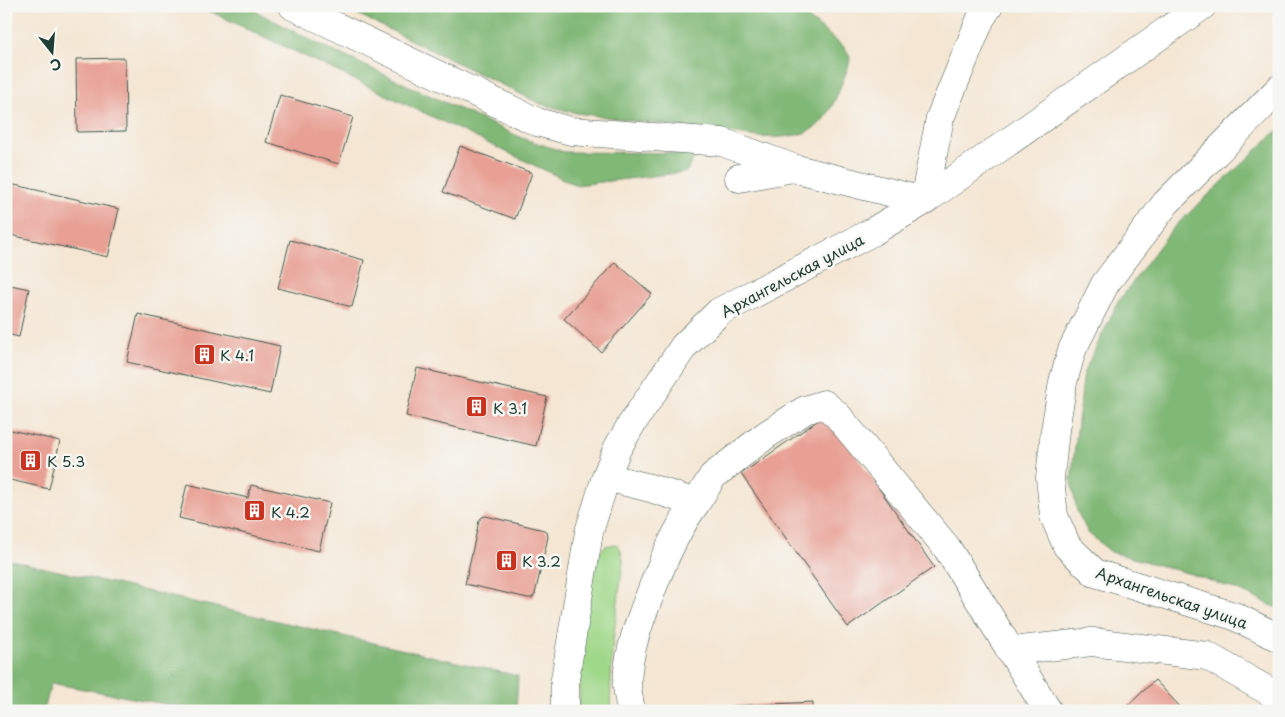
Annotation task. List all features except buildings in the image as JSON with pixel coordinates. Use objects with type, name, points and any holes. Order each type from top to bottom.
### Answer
[{"type":"street","points":[[292,6],[537,122],[571,131],[722,142],[793,168],[924,200],[940,118],[982,18],[989,6]]},
{"type":"street","name":"Архангельская улица","points":[[565,711],[566,679],[587,541],[606,477],[617,449],[652,392],[684,346],[719,312],[872,232],[924,200],[1202,6]]},
{"type":"street","name":"Архангельская улица","points":[[1279,89],[1166,203],[1105,284],[1072,350],[1063,382],[1050,478],[1054,516],[1067,546],[1095,573],[1234,616],[1279,638]]},
{"type":"street","points":[[739,178],[793,168]]},
{"type":"street","points":[[631,711],[627,686],[629,664],[636,630],[679,528],[713,476],[766,435],[805,410],[824,404],[837,415],[947,548],[1048,711]]},
{"type":"street","points":[[606,477],[650,488],[696,503]]},
{"type":"street","points":[[1010,651],[1092,642],[1207,656],[1279,697]]},
{"type":"green space","points":[[199,6],[246,6],[316,43],[522,138],[564,152],[684,153],[694,158],[686,172],[576,185]]},
{"type":"green space","points":[[341,6],[794,6],[845,48],[850,56],[849,65],[835,100],[820,123],[810,130],[797,135],[758,137],[576,113],[541,104]]},
{"type":"green space","points":[[1279,129],[1279,609],[1243,592],[1191,574],[1111,552],[1088,533],[1077,511],[1071,481],[1084,372],[1118,302],[1172,229]]},
{"type":"green space","points":[[616,544],[620,548],[623,561],[612,649],[610,711],[579,711],[583,619],[595,558],[605,546]]},
{"type":"green space","points":[[6,559],[518,676],[516,711],[203,711],[51,683],[44,711],[6,711]]},
{"type":"place","name":"К 4.1","points":[[204,354]]},
{"type":"place","name":"К 3.1","points":[[477,407]]},
{"type":"place","name":"К 5.3","points":[[31,460]]},
{"type":"place","name":"К 4.2","points":[[255,511]]},
{"type":"place","name":"К 3.2","points":[[506,560]]}]
